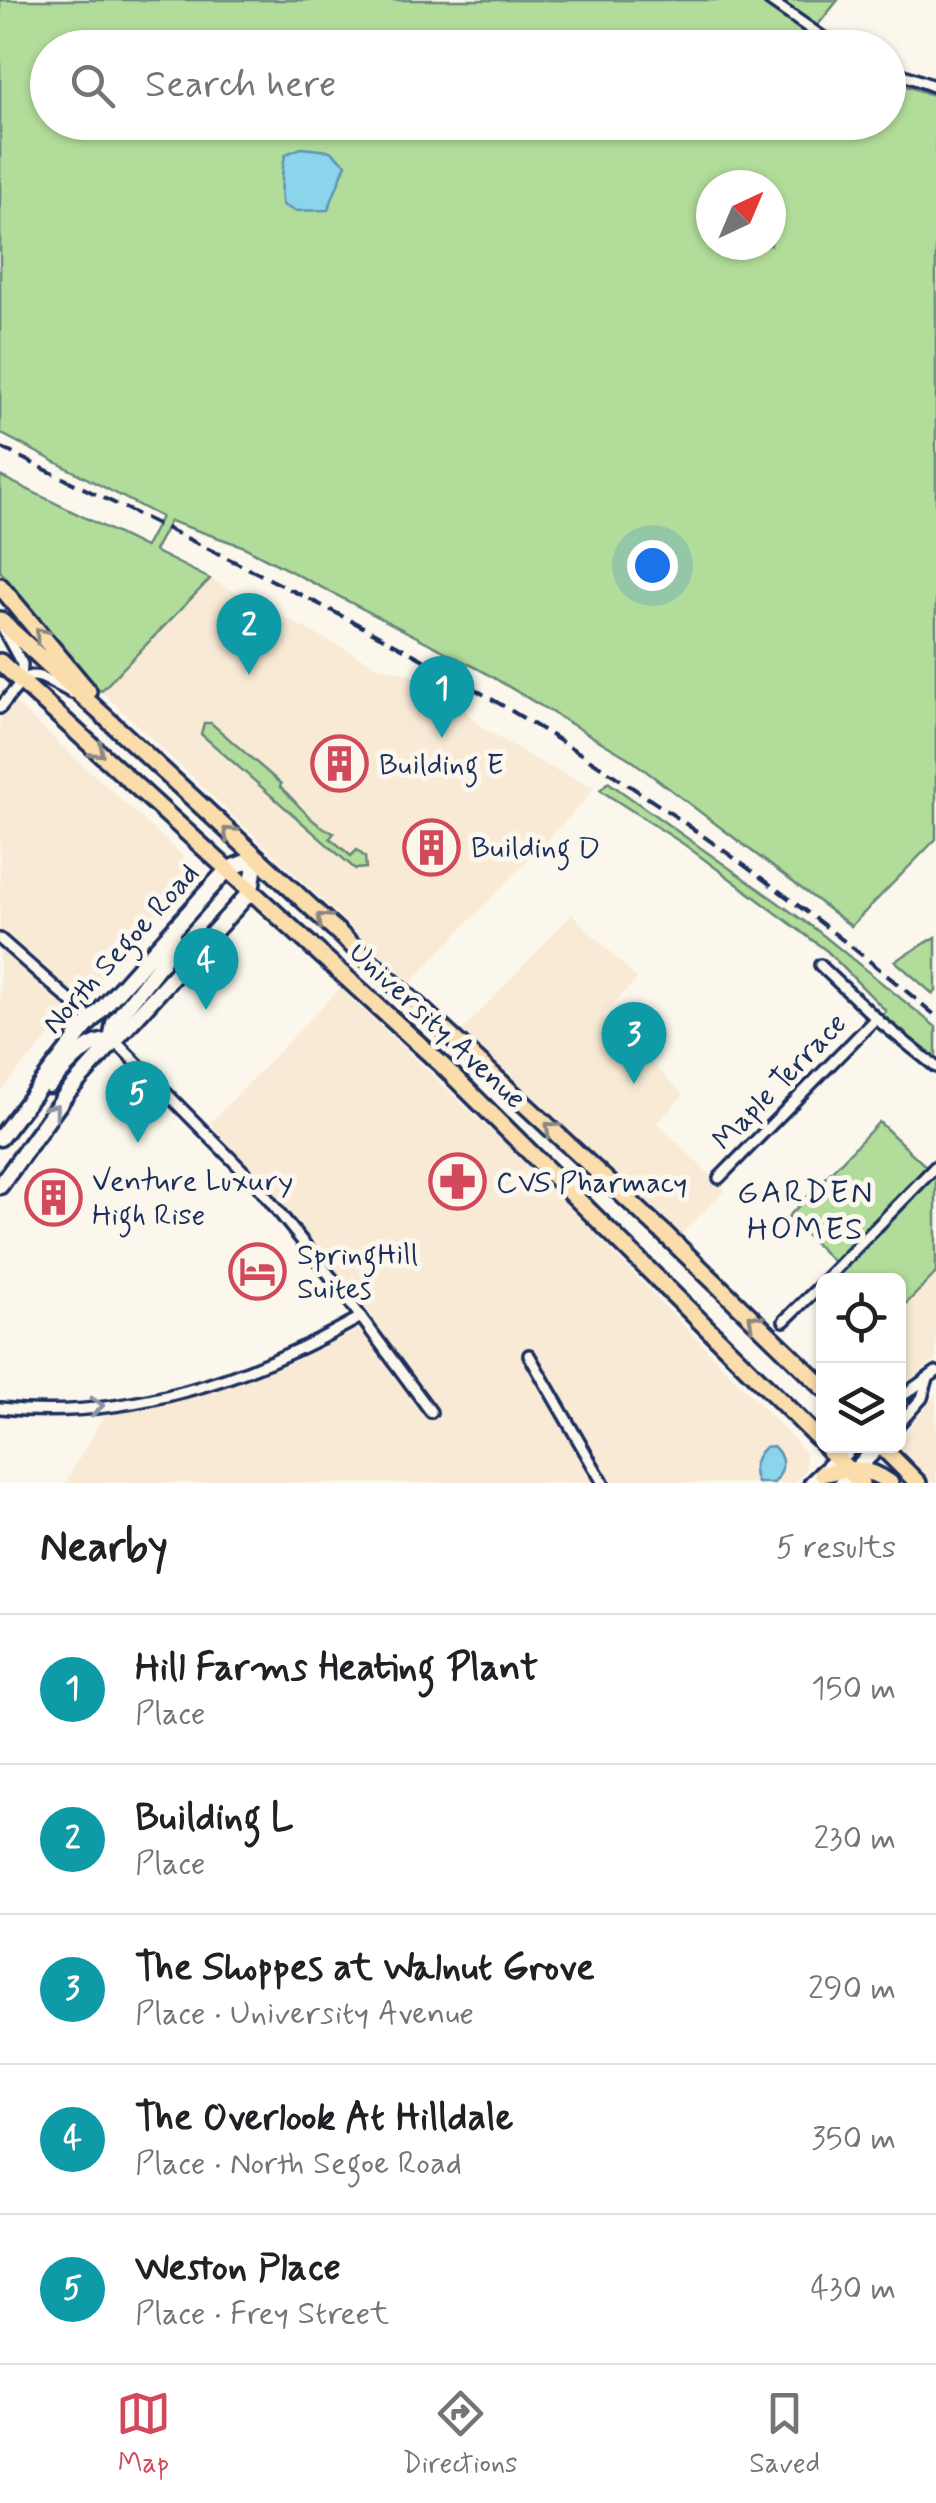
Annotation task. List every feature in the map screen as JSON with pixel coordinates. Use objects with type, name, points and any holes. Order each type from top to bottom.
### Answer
[{"type":"main road","points":[[0,586],[90,694],[202,809]]},
{"type":"main road","name":"University Avenue","points":[[0,622],[674,1242],[816,1380]]},
{"type":"main road","name":"University Avenue","points":[[0,662],[500,1120],[816,1437]]},
{"type":"main road","name":"University Avenue","points":[[831,1453],[849,1472]]},
{"type":"main road","points":[[887,1453],[918,1483]]},
{"type":"main road","points":[[817,1478],[849,1472],[873,1473],[890,1483]]},
{"type":"street","points":[[769,0],[812,30]]},
{"type":"street","points":[[906,76],[936,87]]},
{"type":"street","points":[[0,622],[22,664],[22,681]]},
{"type":"street","points":[[0,708],[32,674],[83,699]]},
{"type":"street","points":[[252,891],[256,858]]},
{"type":"street","name":"North Segoe Road","points":[[0,1138],[92,1020],[228,869],[256,858]]},
{"type":"street","name":"North Segoe Road","points":[[0,1186],[67,1092],[252,891]]},
{"type":"street","points":[[178,926],[162,962],[114,1024],[112,1034],[116,1042],[257,1185],[431,1412]]},
{"type":"street","points":[[0,939],[92,1020]]},
{"type":"street","points":[[820,965],[936,1067]]},
{"type":"street","name":"Maple Terrace","points":[[719,1178],[876,1018]]},
{"type":"street","points":[[15,1118],[93,1043],[116,1042]]},
{"type":"street","points":[[832,1273],[936,1166]]},
{"type":"street","points":[[784,1321],[816,1289]]},
{"type":"street","points":[[0,1408],[99,1406],[201,1387],[282,1358],[361,1317]]},
{"type":"street","points":[[529,1355],[603,1483]]},
{"type":"street","points":[[906,1393],[932,1375]]},
{"type":"street","points":[[906,1416],[922,1398],[932,1375]]},
{"type":"street","points":[[849,1472],[872,1453]]},
{"type":"shaded area","points":[[210,579],[379,667],[406,673],[457,702],[480,726],[547,766],[594,787],[410,983],[101,691]]},
{"type":"shaded area","points":[[0,689],[199,871],[0,1091]]},
{"type":"shaded area","points":[[572,914],[637,979],[602,1016],[684,1095],[657,1123],[725,1190],[681,1234],[462,1031]]},
{"type":"shaded area","points":[[340,988],[537,1174],[799,1445],[806,1455],[806,1470],[795,1483],[65,1483],[105,1414],[239,1383],[376,1320],[274,1194],[210,1123]]},
{"type":"shaded area","points":[[936,1273],[936,1359],[906,1383],[906,1363],[906,1304]]},
{"type":"shaded area","points":[[936,1394],[936,1483],[902,1453],[906,1453],[906,1433]]},
{"type":"green space","points":[[0,0],[838,0],[816,30],[30,30],[30,140],[906,140],[906,86],[936,96],[936,839],[851,926],[630,759],[484,672],[242,546],[170,521],[154,551],[210,579],[101,691],[0,571],[0,476],[145,547],[161,517],[0,433]]},
{"type":"green space","points":[[204,723],[211,723],[281,784],[312,819],[334,833],[330,838],[351,856],[357,850],[365,857],[366,868],[355,869],[201,734]]},
{"type":"green space","points":[[608,782],[818,931],[936,1027],[936,1059],[883,1015],[886,1011],[827,951],[685,845],[600,790]]},
{"type":"green space","points":[[936,937],[936,991],[933,994],[895,961]]},
{"type":"green space","points":[[879,1122],[936,1176],[936,1273],[906,1304],[906,1273],[839,1273],[842,1270],[788,1217]]},
{"type":"water","points":[[301,148],[330,151],[346,164],[328,210],[295,211],[283,205],[286,154]]},
{"type":"water","points":[[773,1446],[782,1460],[780,1473],[774,1483],[757,1483],[756,1459],[765,1447]]},
{"type":"railway","points":[[0,447],[362,627],[550,735],[748,868],[936,1016]]},
{"type":"place","name":"Building L","points":[[249,675]]},
{"type":"place","name":"Hill Farms Heating Plant","points":[[442,738]]},
{"type":"place","name":"Building E","points":[[340,764]]},
{"type":"place","name":"Building D","points":[[432,847]]},
{"type":"place","name":"The Overlook At Hilldale","points":[[206,1010]]},
{"type":"place","name":"The Shoppes at Walnut Grove","points":[[634,1084]]},
{"type":"place","name":"Weston Place","points":[[138,1143]]},
{"type":"place","name":"CVS Pharmacy","points":[[457,1182]]},
{"type":"place","name":"Venture Luxury High Rise","points":[[53,1197]]},
{"type":"place","name":"SpringHill Suites","points":[[258,1271]]},
{"type":"district","name":"GARDEN HOMES","points":[[806,1210]]}]
